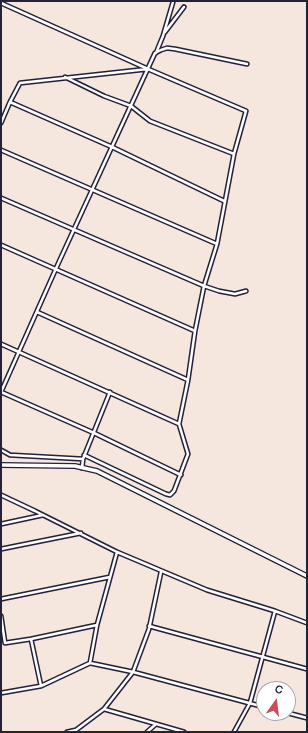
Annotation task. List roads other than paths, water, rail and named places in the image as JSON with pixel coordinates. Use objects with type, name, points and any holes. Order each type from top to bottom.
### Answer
[{"type":"main road","points":[[1,465],[75,466],[97,471],[307,576]]},
{"type":"street","points":[[173,2],[163,36],[1,392],[94,433],[181,475]]},
{"type":"street","points":[[1,3],[246,111],[234,154],[217,244],[204,286],[195,331],[188,380],[178,424],[188,454],[174,491],[170,495],[84,455]]},
{"type":"street","points":[[163,36],[184,7]]},
{"type":"street","points":[[155,53],[161,50],[175,49],[247,64]]},
{"type":"street","points":[[1,123],[20,83],[148,69]]},
{"type":"street","points":[[65,77],[104,96],[130,106],[150,121],[234,154]]},
{"type":"street","points":[[10,102],[112,147],[224,201]]},
{"type":"street","points":[[1,150],[217,244]]},
{"type":"street","points":[[1,198],[204,286],[235,294],[246,291]]},
{"type":"street","points":[[1,245],[195,331]]},
{"type":"street","points":[[37,312],[188,380]]},
{"type":"street","points":[[1,344],[178,424]]},
{"type":"street","points":[[82,468],[84,455],[110,392]]},
{"type":"street","points":[[1,450],[10,455],[83,459]]},
{"type":"street","points":[[1,496],[44,515],[117,552],[161,572],[207,590],[275,611],[307,623]]},
{"type":"street","points":[[1,524],[44,515]]},
{"type":"street","points":[[1,549],[81,533]]},
{"type":"street","points":[[90,663],[97,625],[117,552]]},
{"type":"street","points":[[67,732],[76,730],[104,709],[133,672],[149,626],[161,572]]},
{"type":"street","points":[[1,599],[110,577]]},
{"type":"street","points":[[234,732],[250,703],[275,611]]},
{"type":"street","points":[[1,616],[5,643]]},
{"type":"street","points":[[1,644],[97,625]]},
{"type":"street","points":[[149,626],[307,669]]},
{"type":"street","points":[[31,639],[41,686]]},
{"type":"street","points":[[1,693],[41,686],[90,663],[133,672],[256,705]]},
{"type":"street","points":[[104,709],[184,732]]},
{"type":"street","points":[[296,715],[307,718]]},
{"type":"street","points":[[147,732],[156,724]]}]
